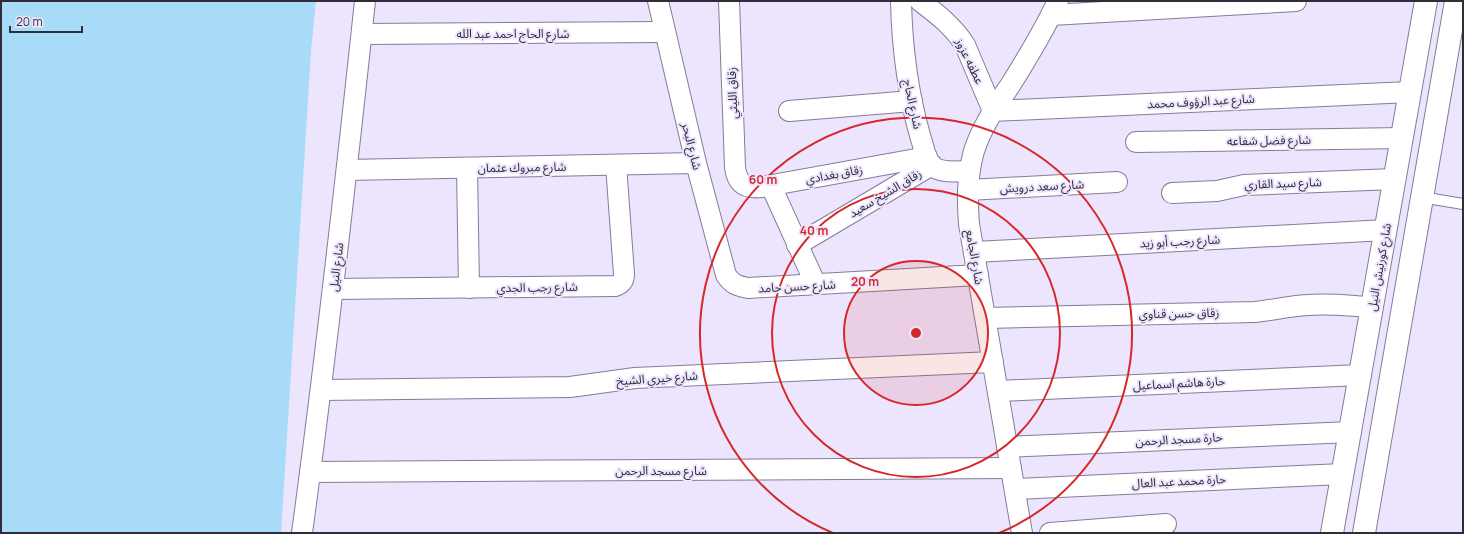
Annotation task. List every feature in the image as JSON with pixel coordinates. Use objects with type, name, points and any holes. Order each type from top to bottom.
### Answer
[{"type":"highway","name":"شارع كورنيش النيل","points":[[1332,533],[1426,1]]},
{"type":"highway","points":[[1364,533],[1456,1]]},
{"type":"street","name":"شارع النيل","points":[[302,533],[333,289],[365,1]]},
{"type":"street","name":"شارع البحر","points":[[658,1],[696,163],[726,275],[731,282],[737,286]]},
{"type":"street","name":"زقاق الليثي","points":[[729,1],[735,167],[736,175],[742,184]]},
{"type":"street","name":"شارع الحاج","points":[[901,1],[904,58],[917,124],[929,161]]},
{"type":"street","name":"عطفه عزوز","points":[[920,1],[946,22],[965,45],[993,111]]},
{"type":"street","points":[[1055,8],[1296,1]]},
{"type":"street","name":"شارع الجامع","points":[[1022,533],[969,224],[969,180],[977,143],[982,130],[1030,53],[1055,8]]},
{"type":"street","name":"شارع الحاج احمد عبد الله","points":[[362,34],[665,32]]},
{"type":"street","name":"شارع عبد الرؤوف محمد","points":[[993,111],[1410,92]]},
{"type":"street","points":[[789,111],[912,101]]},
{"type":"street","name":"شارع فضل شفاعه","points":[[1136,142],[1402,138]]},
{"type":"street","name":"زقاق بغدادي","points":[[742,184],[752,188],[771,186],[929,161]]},
{"type":"street","points":[[929,161],[939,170],[969,180]]},
{"type":"street","name":"زقاق الشيخ سعيد","points":[[797,245],[929,161]]},
{"type":"street","name":"شارع مبروك عثمان","points":[[347,170],[696,163]]},
{"type":"street","name":"شارع رجب الجدي","points":[[333,289],[615,286],[624,278],[616,165]]},
{"type":"street","points":[[467,168],[469,288]]},
{"type":"street","name":"شارع سيد القاري","points":[[1172,192],[1217,191],[1244,184],[1394,179]]},
{"type":"street","name":"شارع سعد درويش","points":[[969,180],[1117,182]]},
{"type":"street","points":[[771,186],[816,285]]},
{"type":"street","name":"شارع رجب أبو زيد","points":[[974,252],[1386,230]]},
{"type":"street","name":"شارع حسن حامد","points":[[737,286],[748,288],[816,285],[978,275]]},
{"type":"street","name":"زقاق حسن قناوي","points":[[986,318],[1255,312],[1310,304],[1372,307]]},
{"type":"street","name":"شارع خيري الشيخ","points":[[321,390],[570,387],[635,378],[993,362]]},
{"type":"street","name":"حارة هاشم اسماعيل","points":[[998,391],[1361,375]]},
{"type":"street","name":"حارة مسجد الرحمن","points":[[1008,447],[1350,432]]},
{"type":"street","name":"شارع مسجد الرحمن","points":[[310,472],[1011,468]]},
{"type":"street","name":"حارة محمد عبد العال","points":[[1015,489],[1343,474]]},
{"type":"street","points":[[1050,533],[1166,524]]},
{"type":"lane","points":[[1421,197],[1463,204]]},
{"type":"water","points":[[1,1],[316,1],[311,51],[281,533],[1,533]]}]
